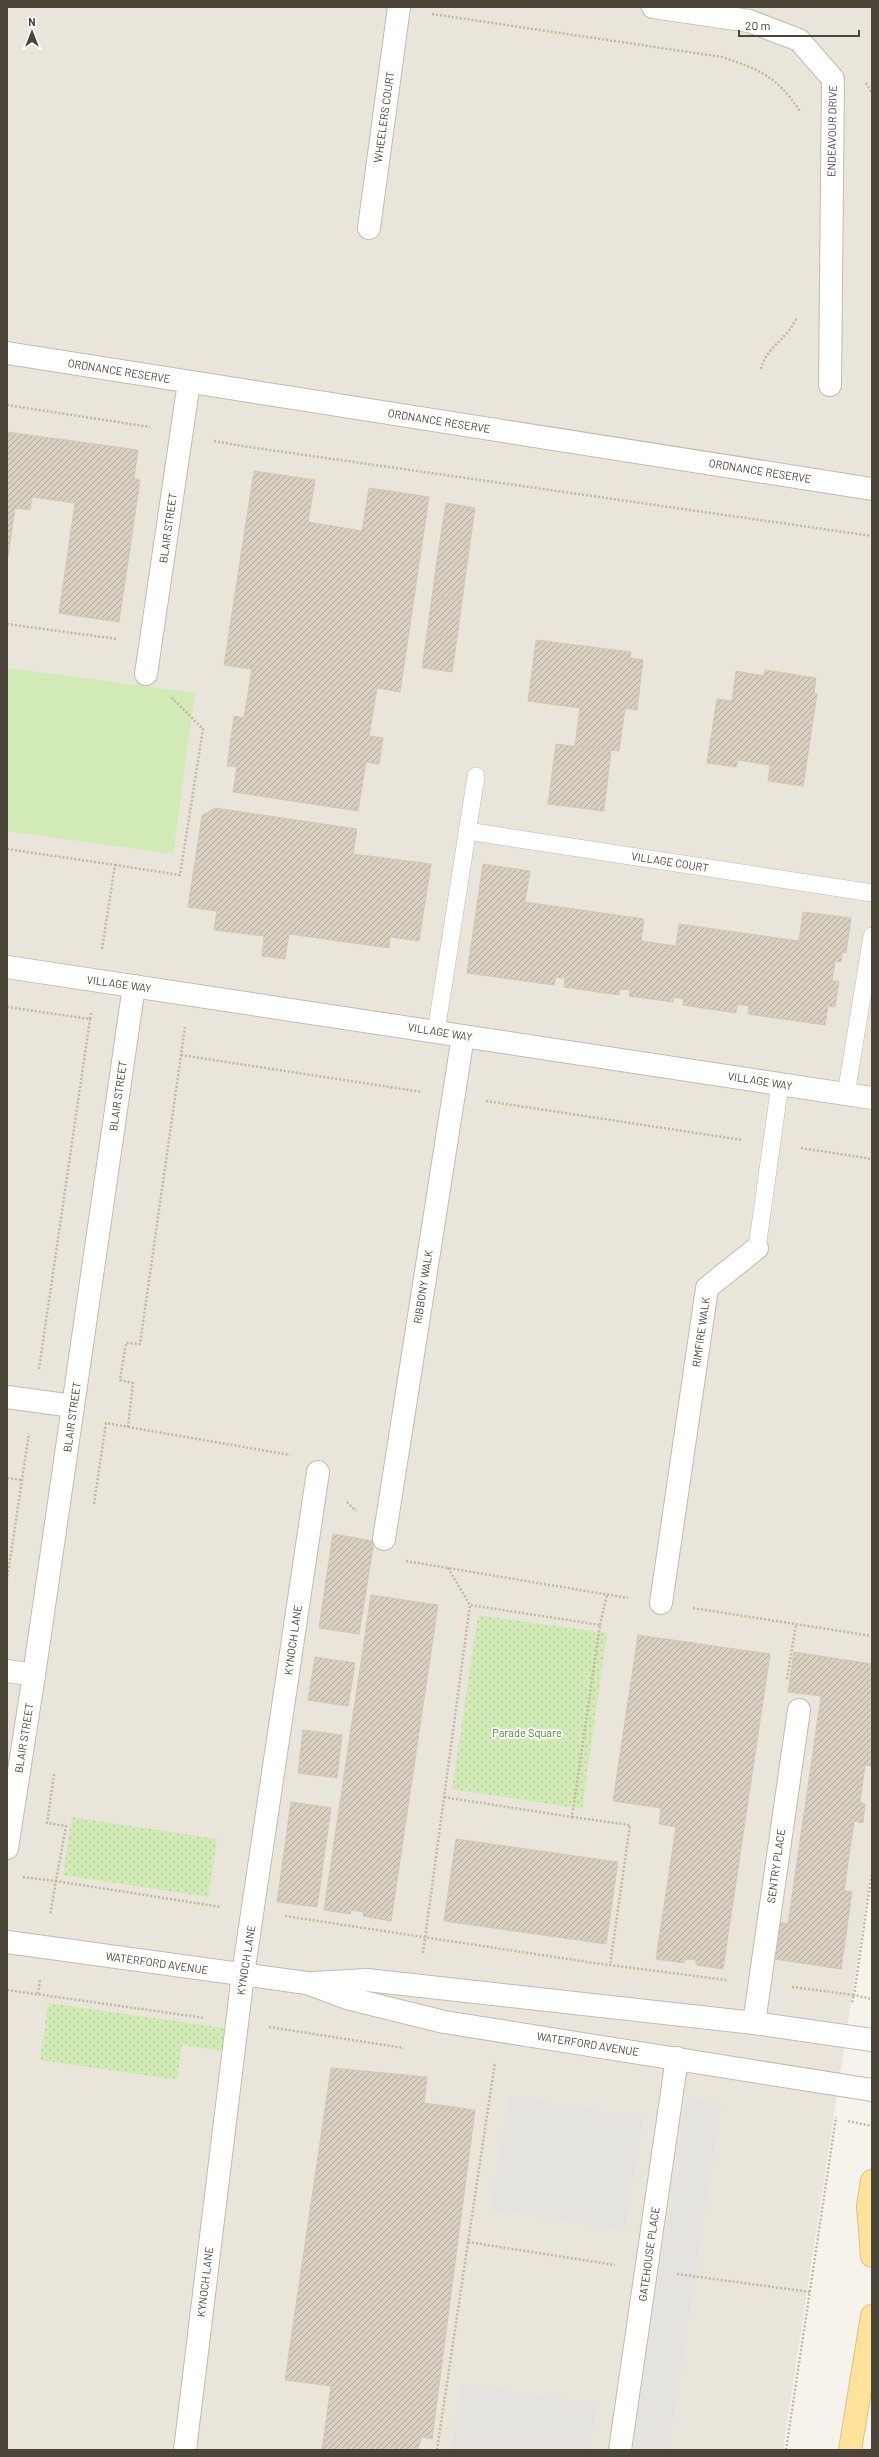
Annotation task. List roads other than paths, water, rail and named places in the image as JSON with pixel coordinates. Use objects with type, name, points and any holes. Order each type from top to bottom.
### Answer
[{"type":"main road","points":[[872,2181],[868,2206],[872,2256]]},
{"type":"main road","points":[[850,2450],[872,2316]]},
{"type":"street","name":"ENDEAVOUR DRIVE","points":[[654,7],[749,21],[799,40],[833,79],[830,385]]},
{"type":"street","name":"WHEELERS COURT","points":[[369,228],[399,8]]},
{"type":"street","name":"ORDNANCE RESERVE","points":[[7,353],[872,489]]},
{"type":"street","name":"BLAIR STREET","points":[[146,674],[190,382]]},
{"type":"street","name":"VILLAGE WAY","points":[[7,967],[872,1098]]},
{"type":"street","name":"BLAIR STREET","points":[[7,1848],[74,1406],[134,986]]},
{"type":"street","name":"RIBBONY WALK","points":[[384,1539],[463,1036]]},
{"type":"street","name":"RIMFIRE WALK","points":[[661,1603],[707,1288],[756,1248]]},
{"type":"street","points":[[7,1397],[74,1406]]},
{"type":"street","name":"KYNOCH LANE","points":[[185,2450],[243,1974],[318,1472]]},
{"type":"street","points":[[7,1671],[34,1675]]},
{"type":"street","name":"SENTRY PLACE","points":[[754,2023],[799,1710]]},
{"type":"street","name":"WATERFORD AVENUE","points":[[7,1942],[307,1983],[367,1980],[417,1987],[754,2023],[872,2040]]},
{"type":"street","name":"WATERFORD AVENUE","points":[[307,1983],[347,1998],[444,2022],[872,2090]]},
{"type":"street","name":"GATEHOUSE PLACE","points":[[620,2450],[677,2058]]},
{"type":"lane","points":[[436,1032],[476,776]]},
{"type":"lane","name":"VILLAGE COURT","points":[[468,830],[872,893]]},
{"type":"lane","points":[[846,1094],[872,936]]},
{"type":"lane","name":"RIMFIRE WALK","points":[[756,1248],[780,1084]]},
{"type":"park label","name":"Parade Square","points":[[527,1733]]}]
